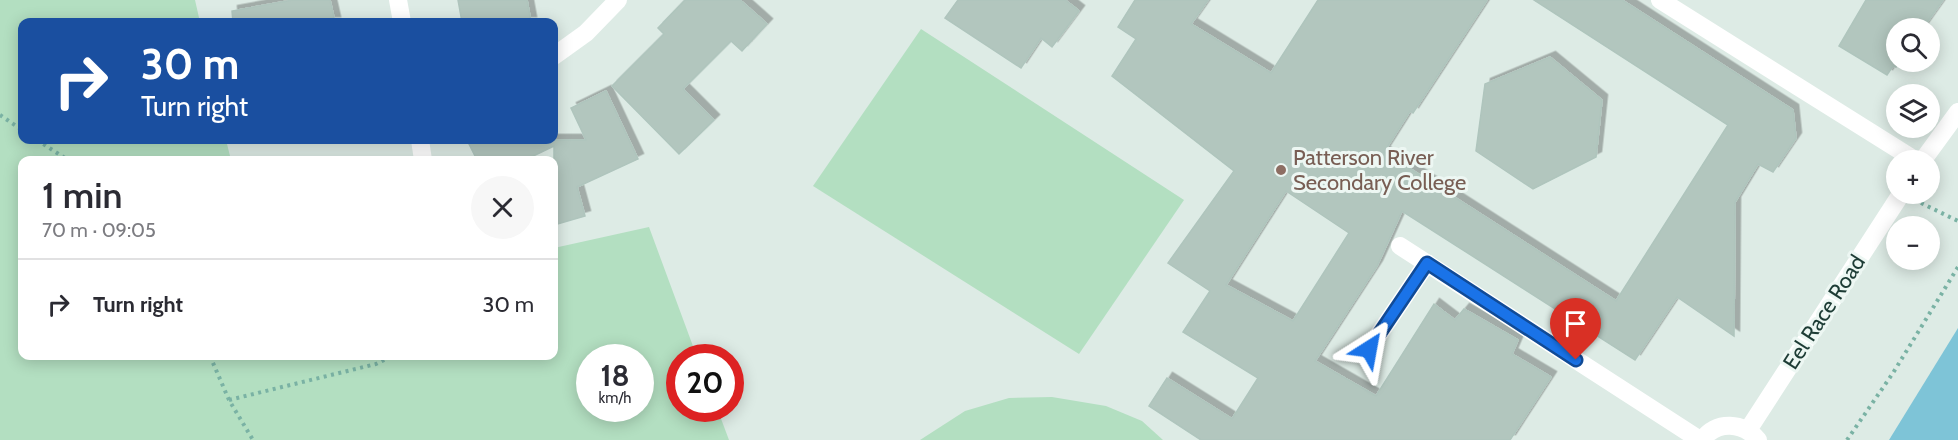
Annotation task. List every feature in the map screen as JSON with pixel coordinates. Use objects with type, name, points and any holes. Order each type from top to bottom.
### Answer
[{"type":"street","points":[[398,0],[401,18]]},
{"type":"street","points":[[558,53],[586,33],[618,0]]},
{"type":"street","points":[[1660,0],[1899,150]]},
{"type":"street","points":[[1930,150],[1958,112]]},
{"type":"street","name":"Eel Race Road","points":[[1753,435],[1903,204]]},
{"type":"street","points":[[1400,246],[1701,440],[1709,432],[1722,426],[1735,426],[1753,435]]},
{"type":"street","points":[[1369,349],[1427,263]]},
{"type":"path","points":[[0,115],[18,127]]},
{"type":"path","points":[[43,144],[62,156]]},
{"type":"path","points":[[1924,204],[1958,221]]},
{"type":"path","points":[[1847,440],[1893,373],[1958,267]]},
{"type":"path","points":[[212,360],[230,400],[253,440]]},
{"type":"path","points":[[230,400],[376,364],[384,360]]},
{"type":"green space","points":[[0,0],[195,0],[199,18],[18,18],[18,144],[227,144],[230,156],[18,156],[18,360],[558,360],[558,247],[649,227],[692,344],[666,344],[666,422],[722,422],[729,440],[0,440]]},
{"type":"green space","points":[[921,29],[1184,200],[1079,354],[813,186]]},
{"type":"green space","points":[[1052,397],[1106,406],[1142,421],[1163,440],[920,440],[965,411],[1009,398]]},
{"type":"water","points":[[1958,328],[1958,440],[1889,440]]},
{"type":"building","points":[[293,0],[330,0],[334,18],[233,18],[232,11]]},
{"type":"building","points":[[458,0],[527,0],[530,18],[461,18]]},
{"type":"building","points":[[685,0],[740,0],[767,24],[742,51],[731,41],[683,89],[714,120],[679,154],[612,86],[664,34],[658,28]]},
{"type":"building","points":[[958,0],[1065,0],[1079,11],[1052,47],[1041,38],[1021,68],[945,18]]},
{"type":"building","points":[[1135,0],[1208,0],[1191,24],[1271,73],[1318,0],[1487,0],[1413,113],[1410,111],[1384,152],[1616,301],[1728,125],[1534,0],[1622,0],[1793,110],[1796,138],[1773,172],[1758,164],[1735,202],[1734,336],[1677,297],[1635,360],[1402,211],[1377,266],[1315,361],[1376,396],[1434,304],[1455,320],[1464,309],[1518,340],[1512,354],[1551,377],[1510,440],[1201,440],[1149,406],[1167,378],[1232,419],[1258,378],[1183,332],[1210,291],[1168,263],[1234,171],[1112,76],[1136,39],[1118,27]],"holes":[[[1286,191],[1349,233],[1293,321],[1226,285]]]},
{"type":"building","points":[[1866,0],[1943,0],[1930,18],[1886,18],[1886,72],[1889,72],[1887,75],[1839,46]]},
{"type":"building","points":[[1550,57],[1602,100],[1596,157],[1533,189],[1476,151],[1485,84]]},
{"type":"building","points":[[606,91],[638,159],[577,187],[585,216],[558,224],[558,156],[554,156],[554,146],[533,156],[475,156],[469,144],[558,144],[558,140],[586,140],[571,108]]},
{"type":"place","name":"Patterson River Secondary College","points":[[1281,170]]},
{"type":"route","points":[[1369,349],[1427,263],[1576,360]]}]
